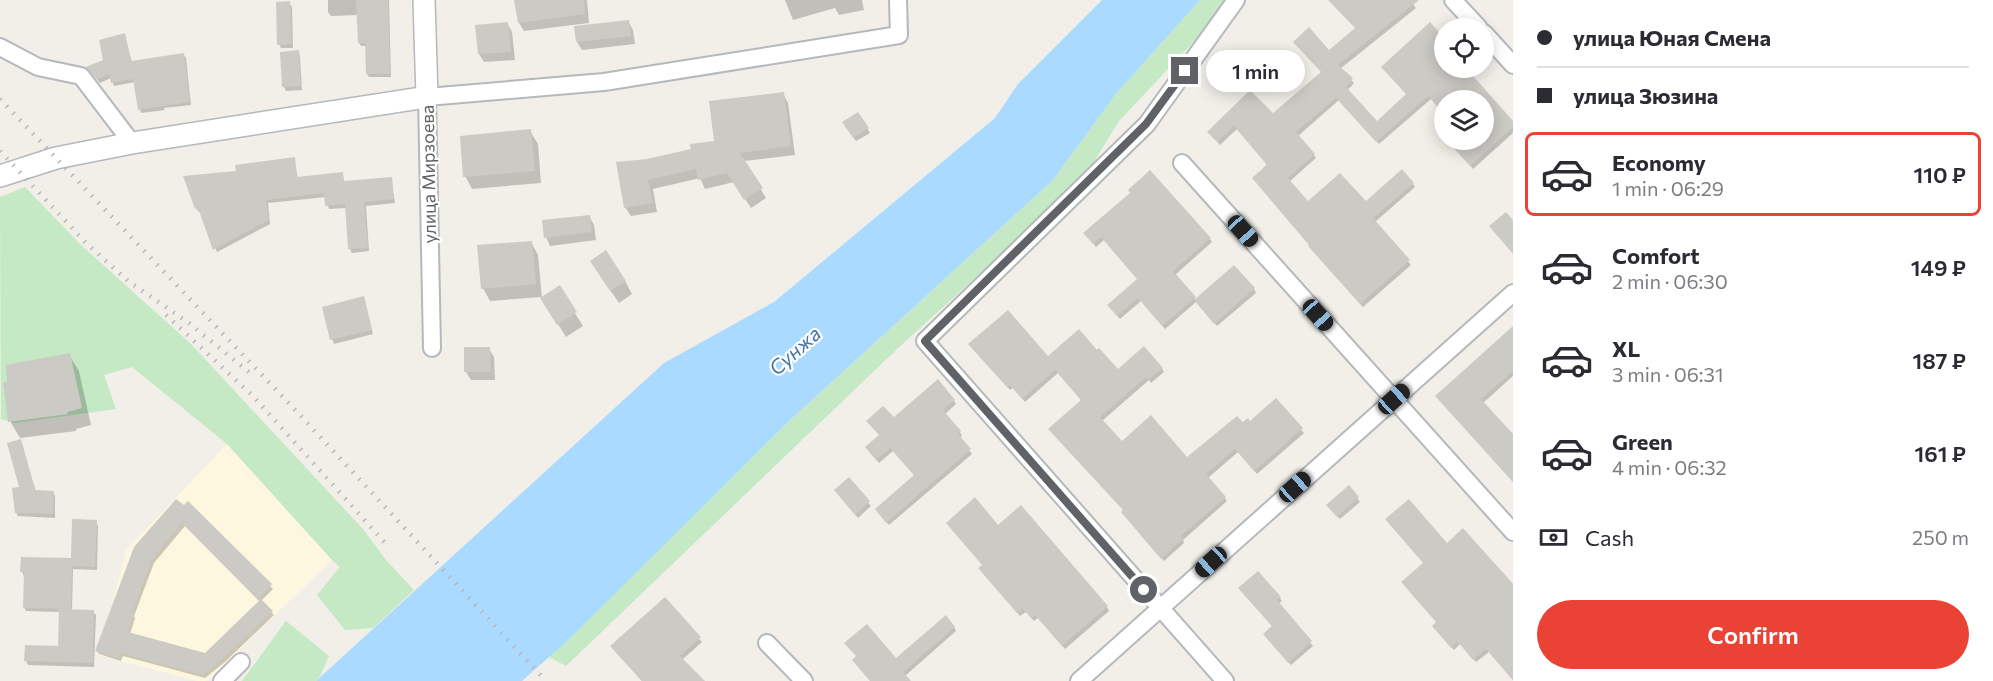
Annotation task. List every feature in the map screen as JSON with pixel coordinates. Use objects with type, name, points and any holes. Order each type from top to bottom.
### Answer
[{"type":"street","name":"улица Мирзоева","points":[[424,0],[432,348]]},
{"type":"street","points":[[0,176],[56,158],[132,143],[428,97],[604,82],[899,35],[898,0]]},
{"type":"street","points":[[1225,681],[925,341],[1146,124],[1236,0]]},
{"type":"street","points":[[1453,0],[1470,18]]},
{"type":"street","points":[[1494,44],[1513,65]]},
{"type":"street","points":[[0,48],[38,67],[81,76],[132,143]]},
{"type":"street","points":[[1182,163],[1513,532]]},
{"type":"street","points":[[1079,681],[1513,293]]},
{"type":"street","points":[[767,643],[804,681]]},
{"type":"street","points":[[222,681],[241,662]]},
{"type":"shaded area","points":[[227,444],[332,560],[207,681],[197,681],[98,655],[127,549]]},
{"type":"green space","points":[[1200,0],[1225,0],[1199,36],[1119,121],[1087,173],[896,350],[566,666],[549,657],[789,421],[1053,180],[1115,95]]},
{"type":"green space","points":[[25,187],[81,245],[191,344],[363,529],[386,560],[414,590],[373,628],[345,630],[317,595],[340,567],[227,444],[132,367],[104,375],[116,409],[15,423],[1,419],[0,197]]},
{"type":"green space","points":[[286,621],[329,656],[320,676],[316,681],[242,681]]},
{"type":"water","name":"Сунжа","points":[[1102,0],[1200,0],[1115,95],[1053,180],[789,421],[566,642],[522,681],[316,681],[664,363],[774,302],[995,118],[1018,84]]},
{"type":"building","points":[[356,0],[388,0],[390,74],[366,74],[365,43],[358,43]]},
{"type":"building","points":[[514,0],[584,0],[585,14],[518,23]]},
{"type":"building","points":[[1328,0],[1419,0],[1338,65],[1353,78],[1346,87],[1377,121],[1406,94],[1381,67],[1430,22],[1434,27],[1434,78],[1475,78],[1486,90],[1434,90],[1434,103],[1428,96],[1376,142],[1336,98],[1296,132],[1315,154],[1288,178],[1308,201],[1340,173],[1366,201],[1402,169],[1414,183],[1373,218],[1410,260],[1360,304],[1252,178],[1267,165],[1234,126],[1217,142],[1207,132],[1250,90],[1273,113],[1321,72],[1293,42],[1309,27],[1329,50],[1355,28]]},
{"type":"building","points":[[290,1],[292,44],[277,45],[276,2]]},
{"type":"building","points":[[629,20],[631,36],[576,42],[574,26]]},
{"type":"building","points":[[508,22],[511,52],[478,54],[475,25]]},
{"type":"building","points":[[125,33],[131,61],[184,53],[190,102],[138,110],[133,79],[111,83],[109,74],[97,79],[86,67],[103,60],[99,40]]},
{"type":"building","points":[[299,50],[301,86],[282,87],[280,52]]},
{"type":"building","points":[[784,92],[791,146],[740,153],[763,188],[744,200],[727,173],[698,180],[696,169],[648,180],[653,203],[624,208],[616,162],[647,159],[691,149],[690,144],[714,141],[709,101]]},
{"type":"building","points":[[1494,100],[1513,121],[1513,127],[1494,144]]},
{"type":"building","points":[[858,112],[869,128],[853,138],[842,122]]},
{"type":"building","points":[[531,129],[535,171],[463,177],[460,136]]},
{"type":"building","points":[[1456,150],[1488,150],[1470,166]]},
{"type":"building","points":[[295,157],[297,177],[343,172],[344,181],[392,177],[394,199],[364,202],[368,248],[348,249],[345,204],[325,206],[324,193],[266,200],[269,220],[213,250],[198,208],[195,209],[183,176],[236,171],[235,165]]},
{"type":"building","points":[[1150,170],[1211,238],[1173,271],[1196,297],[1162,326],[1138,298],[1117,316],[1107,305],[1137,279],[1101,237],[1093,244],[1083,233],[1130,193],[1128,190]]},
{"type":"building","points":[[1506,212],[1513,220],[1513,254],[1489,226]]},
{"type":"building","points":[[590,215],[592,232],[544,238],[542,220]]},
{"type":"building","points":[[532,241],[536,284],[481,289],[477,245]]},
{"type":"building","points":[[606,250],[626,281],[610,291],[590,261]]},
{"type":"building","points":[[1234,265],[1255,288],[1214,324],[1194,300]]},
{"type":"building","points":[[560,285],[577,312],[557,325],[540,298]]},
{"type":"building","points":[[364,296],[372,330],[330,340],[322,307]]},
{"type":"building","points":[[1008,310],[1048,356],[1079,329],[1118,369],[1144,346],[1163,368],[1148,380],[1146,377],[1100,417],[1122,441],[1151,415],[1187,457],[1237,416],[1243,422],[1248,418],[1250,421],[1276,398],[1303,428],[1254,471],[1235,449],[1206,474],[1226,497],[1181,536],[1183,539],[1161,559],[1121,512],[1123,510],[1048,429],[1081,400],[1055,370],[1022,399],[1010,385],[1007,387],[968,344]]},
{"type":"building","points":[[1513,326],[1513,371],[1481,399],[1513,434],[1513,482],[1435,396]]},
{"type":"building","points":[[464,347],[490,347],[491,372],[464,372]]},
{"type":"building","points":[[70,353],[82,408],[67,412],[68,414],[8,422],[3,382],[7,382],[6,365]]},
{"type":"building","points":[[938,379],[955,400],[943,410],[961,431],[958,434],[971,449],[886,523],[875,509],[914,475],[890,448],[876,460],[865,447],[879,435],[866,421],[883,406],[894,417]]},
{"type":"building","points":[[21,439],[35,490],[54,491],[53,514],[15,513],[12,488],[19,487],[7,443]]},
{"type":"building","points":[[849,477],[870,501],[855,515],[834,490]]},
{"type":"building","points":[[1349,485],[1359,497],[1337,517],[1326,505]]},
{"type":"building","points":[[975,497],[998,525],[1021,505],[1108,606],[1062,646],[1035,615],[1031,618],[1023,609],[1017,613],[978,568],[982,565],[946,523]]},
{"type":"building","points":[[176,499],[184,505],[188,501],[272,584],[258,599],[182,523],[152,559],[132,613],[134,613],[128,632],[205,653],[261,599],[273,611],[203,675],[121,653],[119,658],[95,651],[134,547]]},
{"type":"building","points":[[1409,499],[1447,543],[1463,528],[1513,584],[1513,680],[1486,649],[1473,660],[1457,641],[1451,648],[1432,626],[1436,622],[1401,582],[1423,563],[1385,519]]},
{"type":"building","points":[[72,519],[97,520],[95,567],[72,566],[71,609],[23,608],[24,572],[20,572],[21,557],[71,558]]},
{"type":"building","points":[[1258,571],[1281,597],[1277,600],[1312,641],[1288,663],[1263,634],[1272,626],[1238,588]]},
{"type":"building","points":[[665,597],[701,637],[680,656],[705,681],[642,681],[610,646]]},
{"type":"building","points":[[59,609],[94,610],[93,663],[24,661],[25,645],[58,646]]},
{"type":"building","points":[[946,615],[955,627],[903,672],[911,681],[870,681],[852,660],[856,656],[844,643],[867,624],[896,658]]},
{"type":"railway","points":[[0,99],[299,414],[546,681]]},
{"type":"railway","points":[[0,151],[86,243],[128,281],[189,323],[255,377]]},
{"type":"railway","points":[[166,315],[253,396],[386,544]]},
{"type":"route","points":[[1144,590],[925,341],[1146,124],[1185,71]]}]
